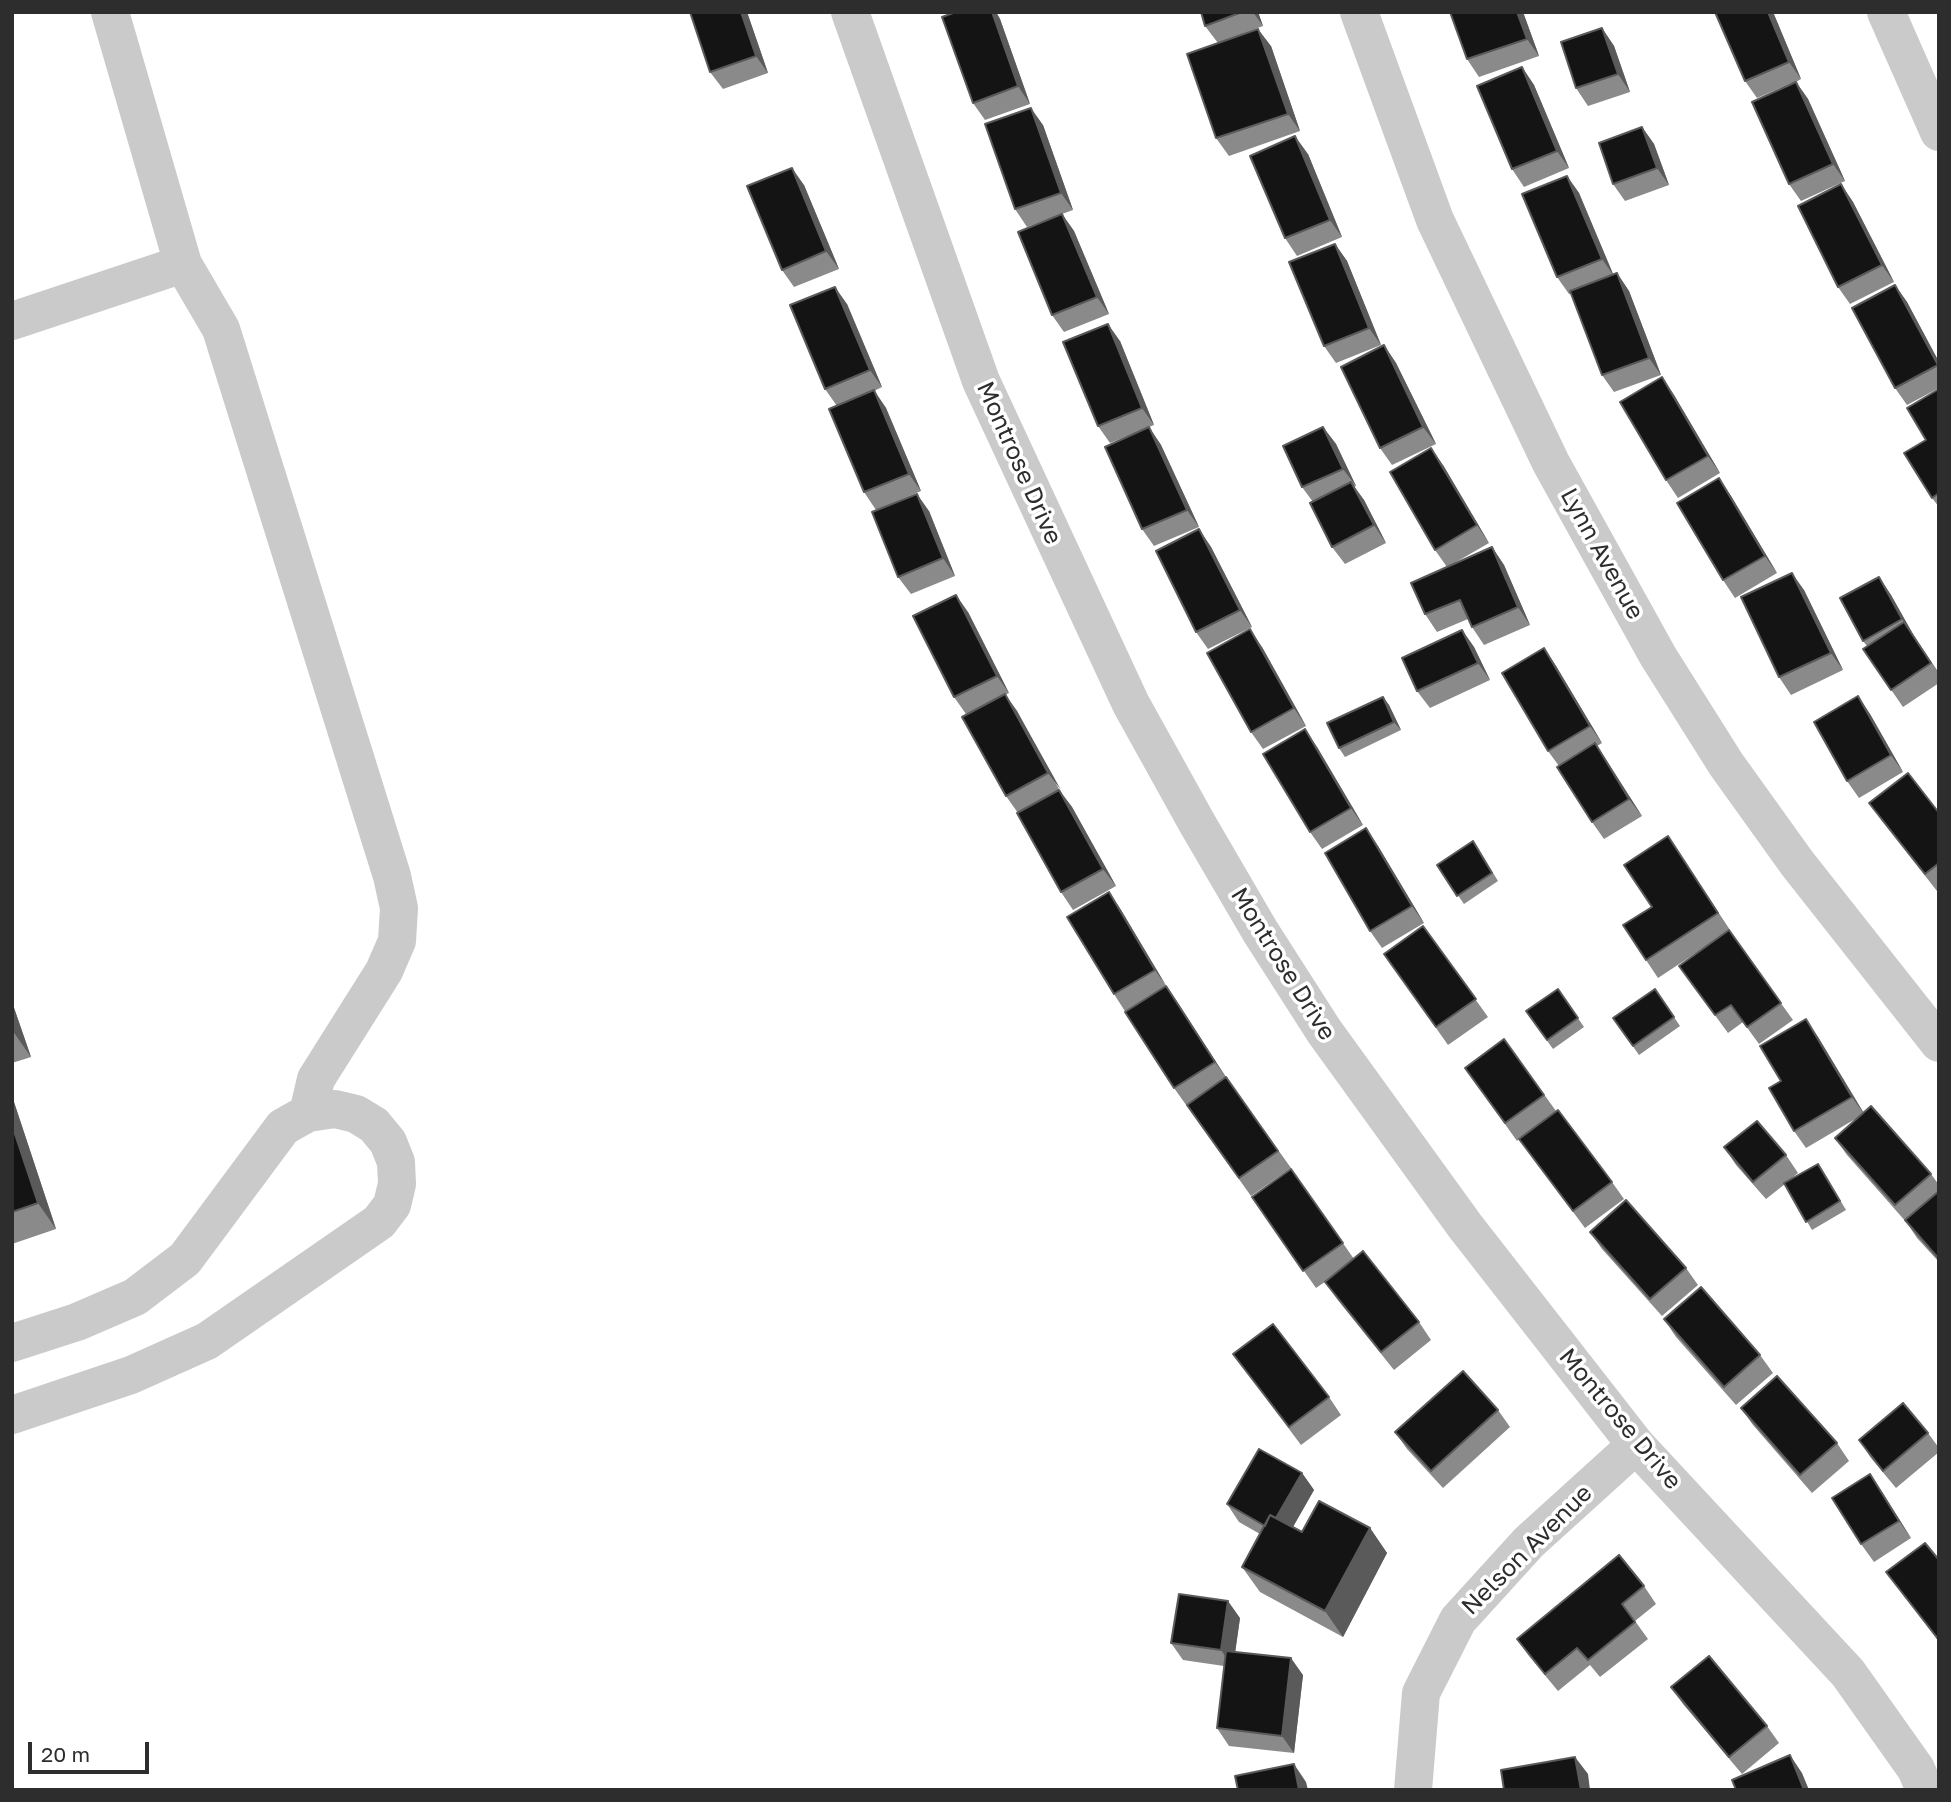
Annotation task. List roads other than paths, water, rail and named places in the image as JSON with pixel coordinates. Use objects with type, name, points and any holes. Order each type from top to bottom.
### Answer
[{"type":"street","points":[[110,12],[183,264],[221,329],[384,849],[399,908],[397,941],[384,971],[316,1079],[308,1113]]},
{"type":"street","name":"Montrose Drive","points":[[850,12],[981,381],[1138,716],[1260,931],[1324,1031],[1465,1226],[1636,1445],[1848,1673],[1916,1769],[1925,1790]]},
{"type":"street","name":"Lynn Avenue","points":[[1359,12],[1435,220],[1551,463],[1651,644],[1726,764],[1797,863],[1939,1044]]},
{"type":"street","points":[[1886,12],[1939,132]]},
{"type":"street","points":[[12,321],[183,264]]},
{"type":"street","points":[[12,1343],[77,1322],[135,1297],[185,1259],[283,1127],[308,1113],[335,1109],[356,1114],[374,1125],[388,1142],[396,1162],[397,1184],[392,1205],[379,1222],[207,1341],[131,1376],[12,1415]]},
{"type":"street","name":"Nelson Avenue","points":[[1413,1790],[1421,1693],[1458,1620],[1529,1542],[1636,1445]]}]
